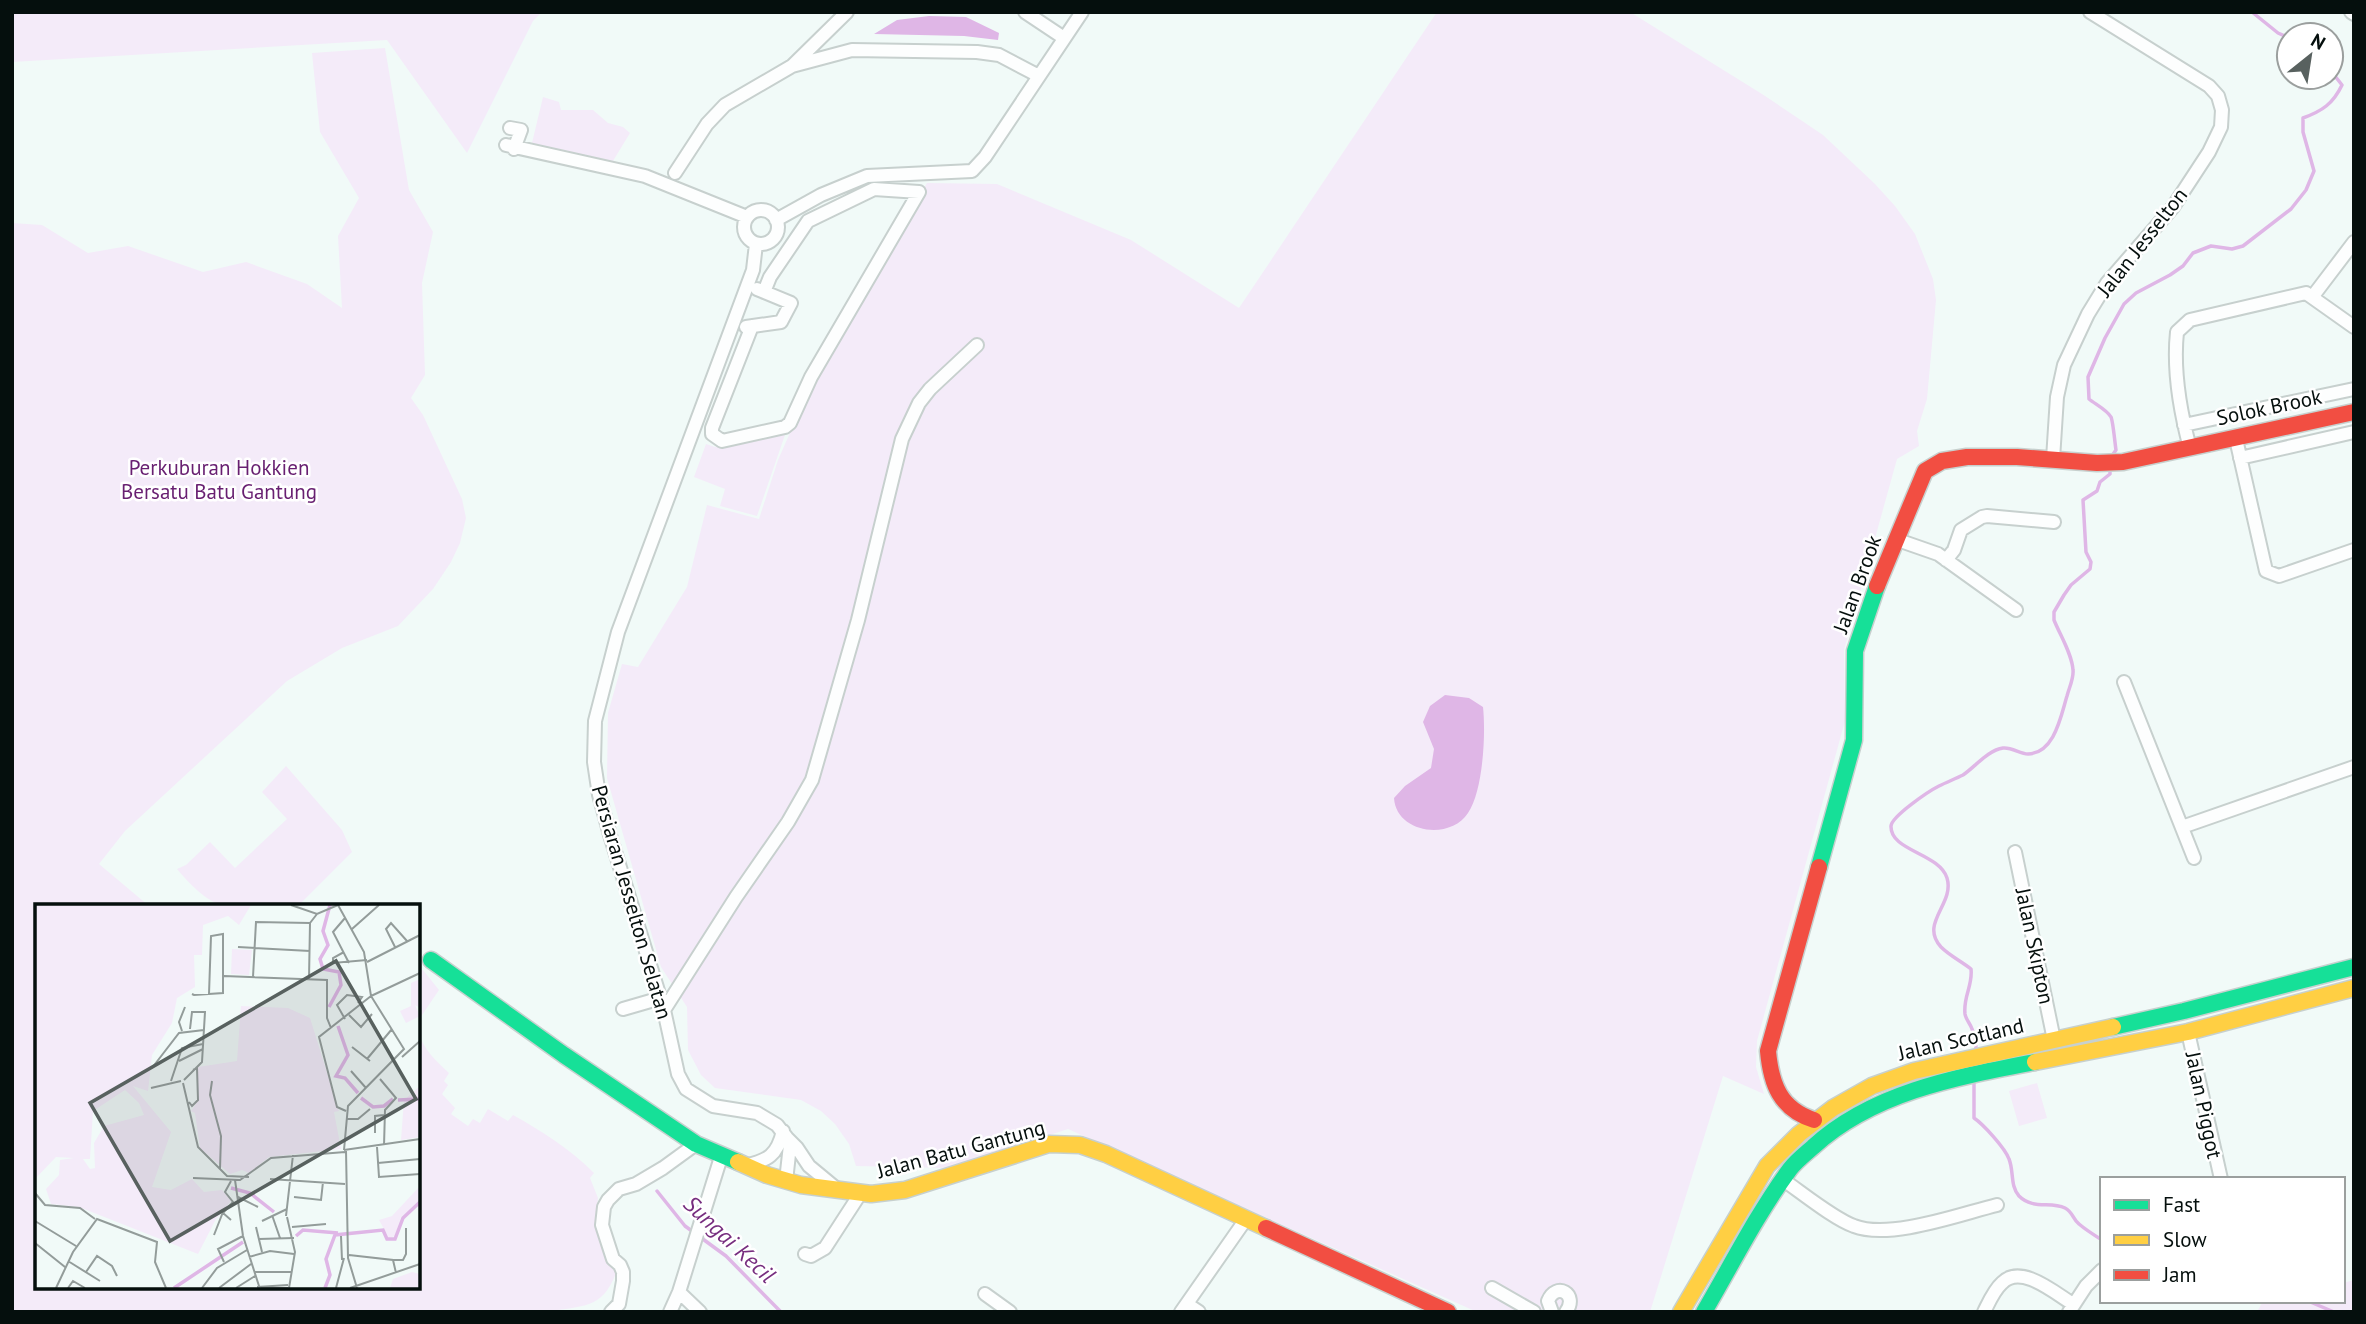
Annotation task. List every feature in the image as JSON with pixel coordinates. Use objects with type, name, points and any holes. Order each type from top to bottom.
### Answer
[{"type":"street","points":[[674,173],[707,124],[725,105],[792,66],[847,12]]},
{"type":"street","points":[[1025,12],[1064,38]]},
{"type":"street","points":[[776,220],[821,195],[867,176],[972,172],[985,157],[1082,12]]},
{"type":"street","name":"Jalan Jesselton","points":[[2053,459],[2057,397],[2064,365],[2088,314],[2107,283],[2173,207],[2221,127],[2222,110],[2218,96],[2209,86],[2093,13]]},
{"type":"street","points":[[792,66],[852,50],[977,52],[999,55],[1039,76]]},
{"type":"street","points":[[510,128],[521,130],[510,147],[645,176],[747,217]]},
{"type":"street","points":[[752,326],[712,428],[712,435],[717,439],[785,427],[790,423],[811,377],[919,192],[874,190],[808,221],[764,292]]},
{"type":"street","points":[[762,210],[773,215],[777,231],[772,240],[762,244],[751,242],[743,227],[747,217],[762,210]]},
{"type":"street","points":[[2313,296],[2354,242]]},
{"type":"street","name":"Persiaran Jesselton Selatan","points":[[756,244],[752,271],[618,632],[595,721],[594,762],[599,795],[663,1004],[678,1074],[686,1088],[713,1106],[757,1113],[785,1135],[809,1166],[839,1191]]},
{"type":"street","points":[[731,329],[781,322],[792,303],[747,285]]},
{"type":"street","points":[[2190,447],[2184,425],[2176,364],[2177,332],[2190,320],[2306,293],[2354,327]]},
{"type":"street","points":[[623,1009],[663,1004],[788,822],[812,780],[858,620],[902,439],[919,403],[930,389],[977,345]]},
{"type":"street","name":"Solok Brook","points":[[2184,425],[2354,388]]},
{"type":"street","name":"Jalan Brook","points":[[1814,1120],[1794,1113],[1776,1093],[1769,1070],[1768,1051],[1854,740],[1855,651],[1879,580],[1925,471],[1942,461],[1967,457],[2123,462],[2354,412]]},
{"type":"street","points":[[2240,458],[2354,432]]},
{"type":"street","points":[[2236,439],[2266,571],[2279,576],[2354,550]]},
{"type":"street","points":[[1946,560],[1954,551],[1961,530],[1982,517],[2054,522]]},
{"type":"street","points":[[1895,539],[1924,548],[1946,560],[2016,610]]},
{"type":"street","points":[[2124,682],[2194,858]]},
{"type":"street","points":[[2182,827],[2354,767]]},
{"type":"street","name":"Jalan Skipton","points":[[2015,852],[2054,1040]]},
{"type":"street","name":"Jalan Batu Gantung","points":[[431,960],[695,1144],[721,1157],[786,1181],[859,1194],[905,1190],[1049,1144],[1080,1145],[1106,1154],[1448,1312]]},
{"type":"street","name":"Jalan Scotland","points":[[1681,1312],[1767,1166],[1814,1120],[1853,1094],[1894,1076],[1969,1057],[2184,1011],[2354,967]]},
{"type":"street","name":"Jalan Scotland","points":[[1704,1312],[1782,1179],[1807,1151],[1854,1115],[1909,1092],[1966,1075],[2188,1032],[2354,988]]},
{"type":"street","name":"Jalan Piggot","points":[[2188,1032],[2221,1177]]},
{"type":"street","points":[[745,1166],[761,1162],[773,1154],[785,1135]]},
{"type":"street","points":[[785,1135],[790,1153],[786,1181]]},
{"type":"street","points":[[611,1312],[619,1304],[623,1272],[613,1259],[602,1224],[604,1207],[619,1189],[636,1184],[695,1144]]},
{"type":"street","points":[[670,1312],[721,1157]]},
{"type":"street","points":[[1782,1179],[1850,1225],[1870,1230],[1901,1229],[1997,1205]]},
{"type":"street","points":[[804,1254],[811,1256],[825,1248],[859,1194]]},
{"type":"street","points":[[1199,1312],[1184,1308],[1246,1219]]},
{"type":"street","points":[[1984,1312],[1999,1286],[2008,1278],[2014,1277],[2034,1281],[2071,1308],[2100,1271]]},
{"type":"street","points":[[1492,1288],[1534,1312]]},
{"type":"street","points":[[1552,1312],[1548,1301],[1551,1294],[1558,1291],[1570,1298],[1571,1305],[1566,1312]]},
{"type":"street","points":[[678,1292],[700,1312]]},
{"type":"street","points":[[985,1294],[1010,1312]]},
{"type":"green space","points":[[12,12],[542,12],[533,21],[467,153],[387,40],[12,62]]},
{"type":"green space","points":[[1437,12],[1630,12],[1823,135],[1895,206],[1915,234],[1933,279],[1936,300],[1927,399],[1917,431],[1919,446],[1897,459],[1844,650],[1845,721],[1757,1041],[1756,1067],[1764,1094],[1723,1076],[1650,1312],[1477,1312],[1068,1129],[948,1168],[856,1166],[849,1144],[835,1124],[821,1111],[801,1100],[715,1088],[701,1075],[688,1050],[687,1007],[661,967],[607,778],[608,713],[622,664],[638,667],[687,587],[707,505],[759,519],[778,460],[815,376],[927,183],[997,184],[1131,240],[1239,308]]},
{"type":"green space","name":"Perkuburan Hokkien Bersatu Batu Gantung","points":[[385,48],[409,190],[433,232],[422,283],[425,375],[411,398],[423,415],[462,499],[466,518],[460,543],[451,562],[433,589],[398,626],[342,648],[287,681],[125,831],[99,864],[147,904],[35,904],[35,1289],[420,1289],[420,1036],[427,1050],[449,1073],[444,1081],[448,1085],[442,1094],[455,1108],[451,1114],[468,1126],[473,1119],[480,1123],[488,1109],[508,1121],[513,1115],[555,1141],[594,1173],[590,1178],[598,1198],[596,1213],[599,1231],[616,1273],[598,1300],[547,1312],[12,1312],[12,223],[42,225],[88,253],[128,246],[203,272],[246,262],[307,284],[342,308],[338,236],[359,198],[320,132],[312,53]]},
{"type":"green space","points":[[543,97],[559,102],[561,110],[593,110],[608,123],[623,127],[630,133],[613,161],[532,143]]},
{"type":"green space","points":[[786,432],[757,516],[720,506],[725,489],[694,477],[706,444],[715,447]]},
{"type":"green space","points":[[286,766],[342,830],[352,852],[300,904],[218,904],[192,886],[177,869],[186,865],[210,842],[235,868],[287,819],[262,792]]},
{"type":"green space","points":[[420,970],[423,970],[439,990],[420,1018]]},
{"type":"green space","points":[[2037,1083],[2047,1118],[2019,1126],[2009,1091]]},
{"type":"green space","points":[[2354,1280],[2354,1312],[2257,1312],[2262,1303],[2345,1303],[2345,1282]]},
{"type":"shaded area","points":[[929,16],[966,17],[999,33],[998,40],[964,36],[874,34],[897,20]]},
{"type":"shaded area","points":[[1445,695],[1469,698],[1483,707],[1484,747],[1480,777],[1473,803],[1460,822],[1437,830],[1425,829],[1404,819],[1397,810],[1394,798],[1405,786],[1431,768],[1434,749],[1423,722],[1430,706]]},
{"type":"waterway","points":[[2252,12],[2275,31]]},
{"type":"waterway","points":[[2111,457],[2116,450],[2112,419],[2089,399],[2088,377],[2124,304],[2136,293],[2183,266],[2193,253],[2211,246],[2232,249],[2243,246],[2291,209],[2306,190],[2314,171],[2303,132],[2303,118],[2326,106],[2338,91]]},
{"type":"waterway","points":[[1976,1052],[1974,1035],[1965,1014],[1971,969],[1941,947],[1935,938],[1935,921],[1946,896],[1947,878],[1935,863],[1898,841],[1891,826],[1904,810],[1920,798],[1963,775],[1997,749],[2006,748],[2028,754],[2037,752],[2051,740],[2073,673],[2070,658],[2054,620],[2054,612],[2071,585],[2090,569],[2091,562],[2086,552],[2083,500],[2097,491],[2100,482],[2110,474],[2110,468]]},
{"type":"waterway","points":[[1974,1080],[1974,1118],[2007,1154],[2014,1188],[2019,1196],[2030,1203],[2065,1208],[2077,1222],[2100,1239]]},
{"type":"waterway","name":"Sungai Kecil","points":[[657,1191],[685,1226],[726,1256],[781,1312]]},
{"type":"waterway","points":[[2313,1303],[2334,1312]]},
{"type":"traffic: fast","points":[[1819,867],[1854,740],[1855,651],[1877,586]]},
{"type":"traffic: fast","points":[[431,960],[564,1055],[696,1144],[738,1162]]},
{"type":"traffic: fast","points":[[2113,1027],[2354,967]]},
{"type":"traffic: fast","points":[[1704,1312],[1756,1221],[1790,1169],[1837,1128],[1889,1100],[1917,1090],[2035,1062]]},
{"type":"traffic: slow","points":[[2035,1062],[2188,1032],[2354,988]]},
{"type":"traffic: slow","points":[[1681,1312],[1767,1166],[1799,1134],[1833,1108],[1872,1086],[1914,1071],[2113,1027]]},
{"type":"traffic: slow","points":[[738,1162],[767,1175],[801,1185],[871,1194],[905,1190],[1049,1144],[1080,1145],[1106,1154],[1266,1228]]},
{"type":"traffic: jam","points":[[1877,586],[1925,471],[1942,461],[1967,457],[2017,457],[2097,463],[2123,462],[2354,412]]},
{"type":"traffic: jam","points":[[1814,1120],[1793,1109],[1779,1094],[1768,1051],[1819,867]]},
{"type":"traffic: jam","points":[[1266,1228],[1448,1312]]}]
